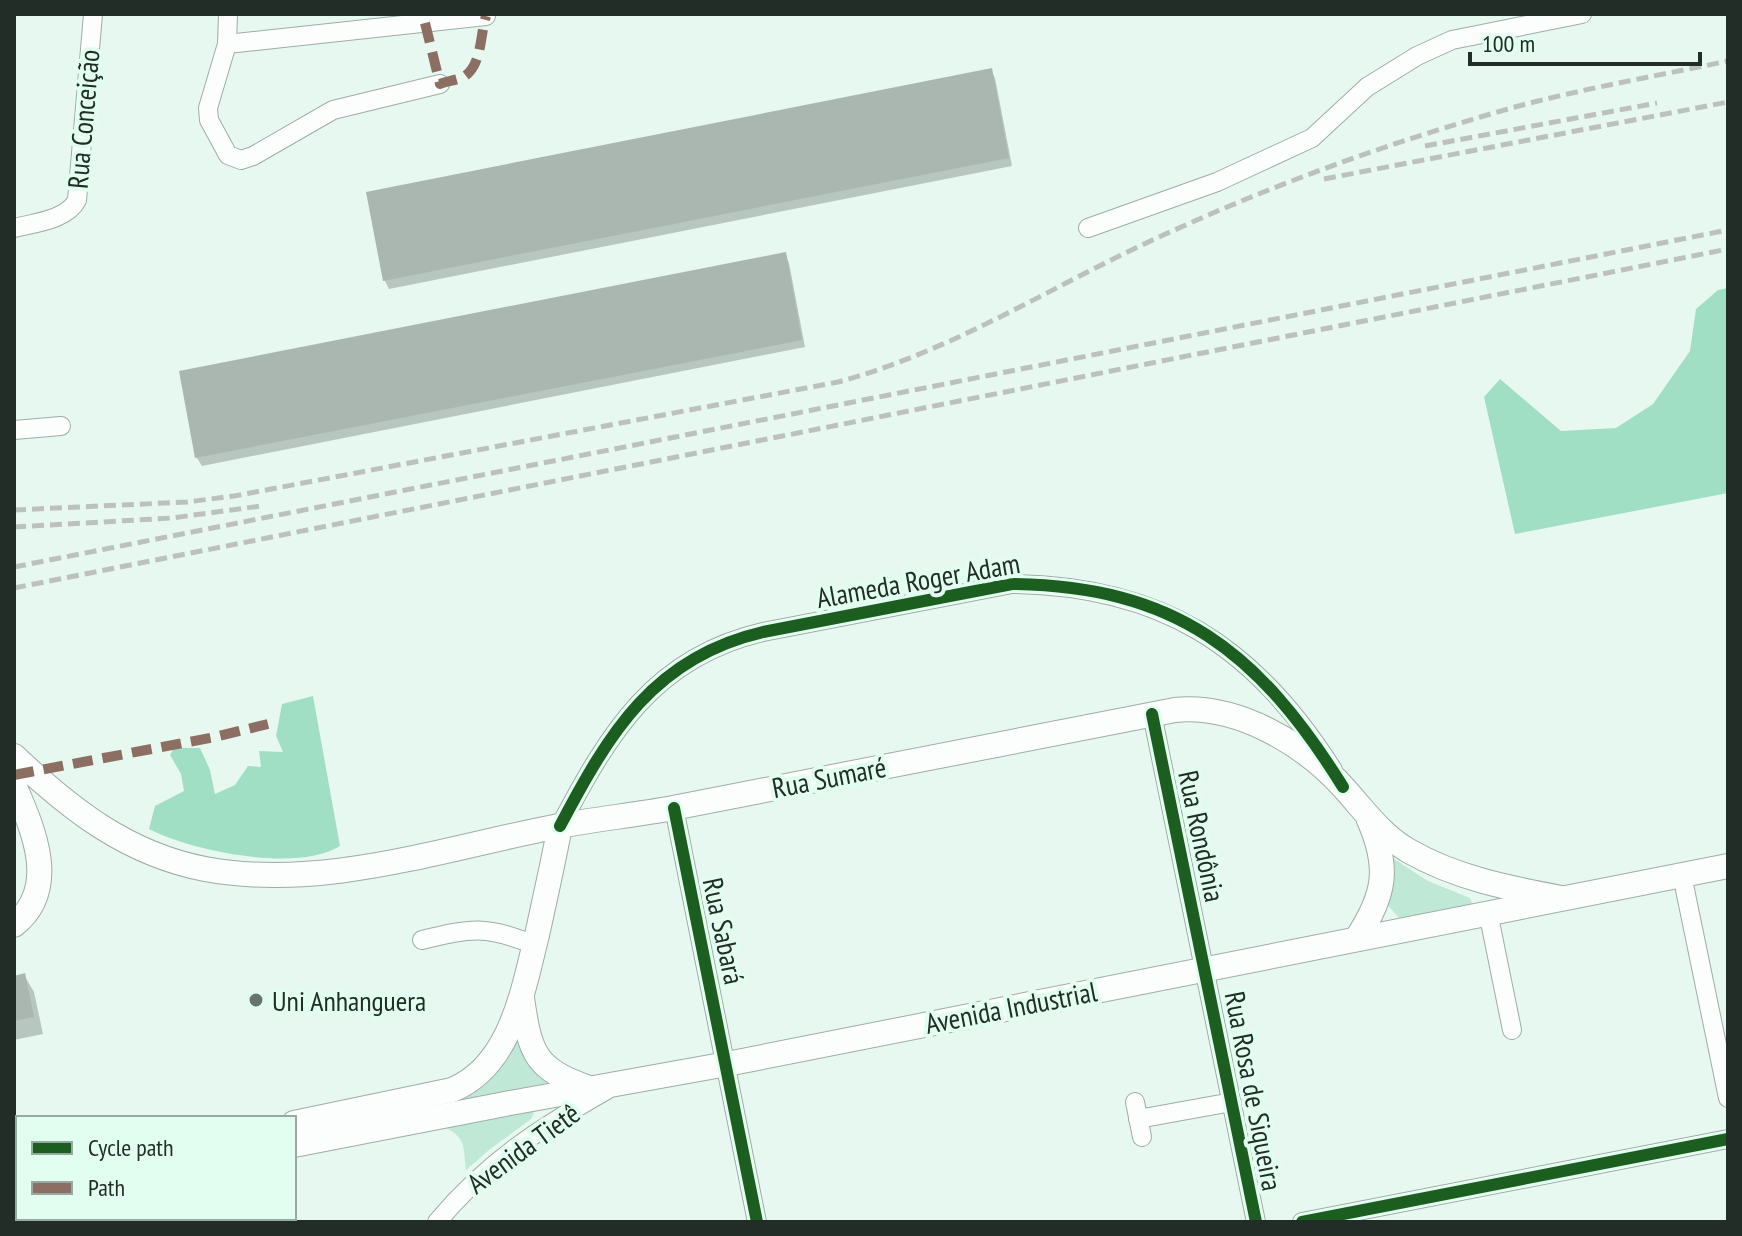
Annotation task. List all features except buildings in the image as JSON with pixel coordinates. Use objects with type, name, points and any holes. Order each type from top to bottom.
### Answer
[{"type":"main road","name":"Rua Sumaré","points":[[14,756],[66,804],[130,845],[189,865],[254,874],[303,873],[353,868],[560,826],[674,808],[1152,714],[1193,709],[1272,731],[1308,754],[1343,787],[1368,818],[1407,850],[1440,867],[1499,885],[1561,898]]},
{"type":"main road","points":[[14,785],[35,840],[40,872],[34,900],[25,916],[14,925]]},
{"type":"main road","name":"Rua Sumaré","points":[[1357,938],[1376,905],[1382,886],[1379,843],[1368,818]]},
{"type":"main road","points":[[519,836],[542,844],[552,865],[584,833],[607,820]]},
{"type":"main road","name":"Alameda Roger Adam","points":[[296,1123],[434,1095],[465,1085],[489,1062],[512,1023],[522,996],[560,826]]},
{"type":"main road","name":"Avenida Industrial","points":[[296,1145],[727,1064],[1728,866]]},
{"type":"main road","name":"Alameda Roger Adam","points":[[522,996],[531,1041],[542,1065],[564,1079],[590,1088]]},
{"type":"street","name":"Rua Conceição","points":[[14,228],[64,214],[72,209],[77,200],[93,14]]},
{"type":"street","points":[[228,14],[227,44],[208,108],[209,120],[228,155],[234,159],[253,156],[333,110],[440,84]]},
{"type":"street","points":[[1088,228],[1217,182],[1312,138],[1367,87],[1417,56],[1452,40],[1582,14]]},
{"type":"street","points":[[227,44],[485,15]]},
{"type":"street","points":[[14,430],[61,426]]},
{"type":"street","name":"Alameda Roger Adam","points":[[560,826],[586,777],[642,699],[674,669],[706,651],[763,632],[1012,584],[1050,584],[1114,595],[1191,625],[1235,655],[1270,687],[1306,730],[1343,787]]},
{"type":"street","points":[[1270,687],[1277,712],[1272,731]]},
{"type":"street","name":"Rua Rondônia","points":[[1152,714],[1205,969]]},
{"type":"street","name":"Rua Sabará","points":[[674,808],[757,1222]]},
{"type":"street","points":[[1682,875],[1728,1098]]},
{"type":"street","points":[[1488,912],[1512,1030]]},
{"type":"street","points":[[422,940],[476,929],[494,930],[534,945]]},
{"type":"street","name":"Rua Rosa de Siqueira","points":[[1205,969],[1256,1222]]},
{"type":"street","name":"Avenida Tietê","points":[[437,1222],[481,1174],[505,1154],[618,1084]]},
{"type":"street","points":[[1139,1119],[1232,1102]]},
{"type":"street","points":[[1302,1222],[1728,1139]]},
{"type":"green space","points":[[1728,288],[1728,493],[1515,534],[1484,397],[1500,379],[1561,431],[1616,428],[1653,404],[1690,351],[1696,309],[1718,290]]},
{"type":"green space","points":[[313,696],[340,846],[321,854],[298,858],[244,856],[191,845],[149,829],[155,806],[184,791],[181,774],[170,755],[174,748],[200,748],[210,770],[215,794],[235,785],[248,766],[261,767],[259,751],[283,752],[276,736],[282,704]]},
{"type":"green space","points":[[1390,859],[1428,881],[1470,898],[1473,906],[1399,918],[1386,903]]},
{"type":"green space","points":[[518,1030],[539,1075],[546,1082],[544,1088],[438,1112]]},
{"type":"green space","points":[[531,1111],[534,1113],[531,1119],[466,1170],[460,1139],[444,1127]]},
{"type":"railway","points":[[14,510],[187,502],[234,496],[838,382],[880,369],[961,336],[1157,238],[1333,165],[1515,107],[1728,61]]},
{"type":"railway","points":[[1324,179],[1728,102]]},
{"type":"railway","points":[[1425,146],[1657,103]]},
{"type":"railway","points":[[14,567],[1728,230]]},
{"type":"railway","points":[[14,588],[1728,249]]},
{"type":"railway","points":[[14,527],[172,518],[261,506]]},
{"type":"marked path","points":[[425,23],[440,84],[471,71],[478,57],[486,16]]},
{"type":"marked path","points":[[14,775],[268,724]]},
{"type":"cycle path","points":[[560,826],[617,730],[664,680],[692,660],[725,644],[763,632],[1012,584],[1070,588],[1121,598],[1167,614],[1208,636],[1245,664],[1279,699],[1343,787]]},
{"type":"cycle path","points":[[1152,714],[1256,1222]]},
{"type":"cycle path","points":[[674,808],[757,1222]]},
{"type":"cycle path","points":[[1302,1222],[1728,1139]]},
{"type":"place","name":"Uni Anhanguera","points":[[256,1000]]}]
